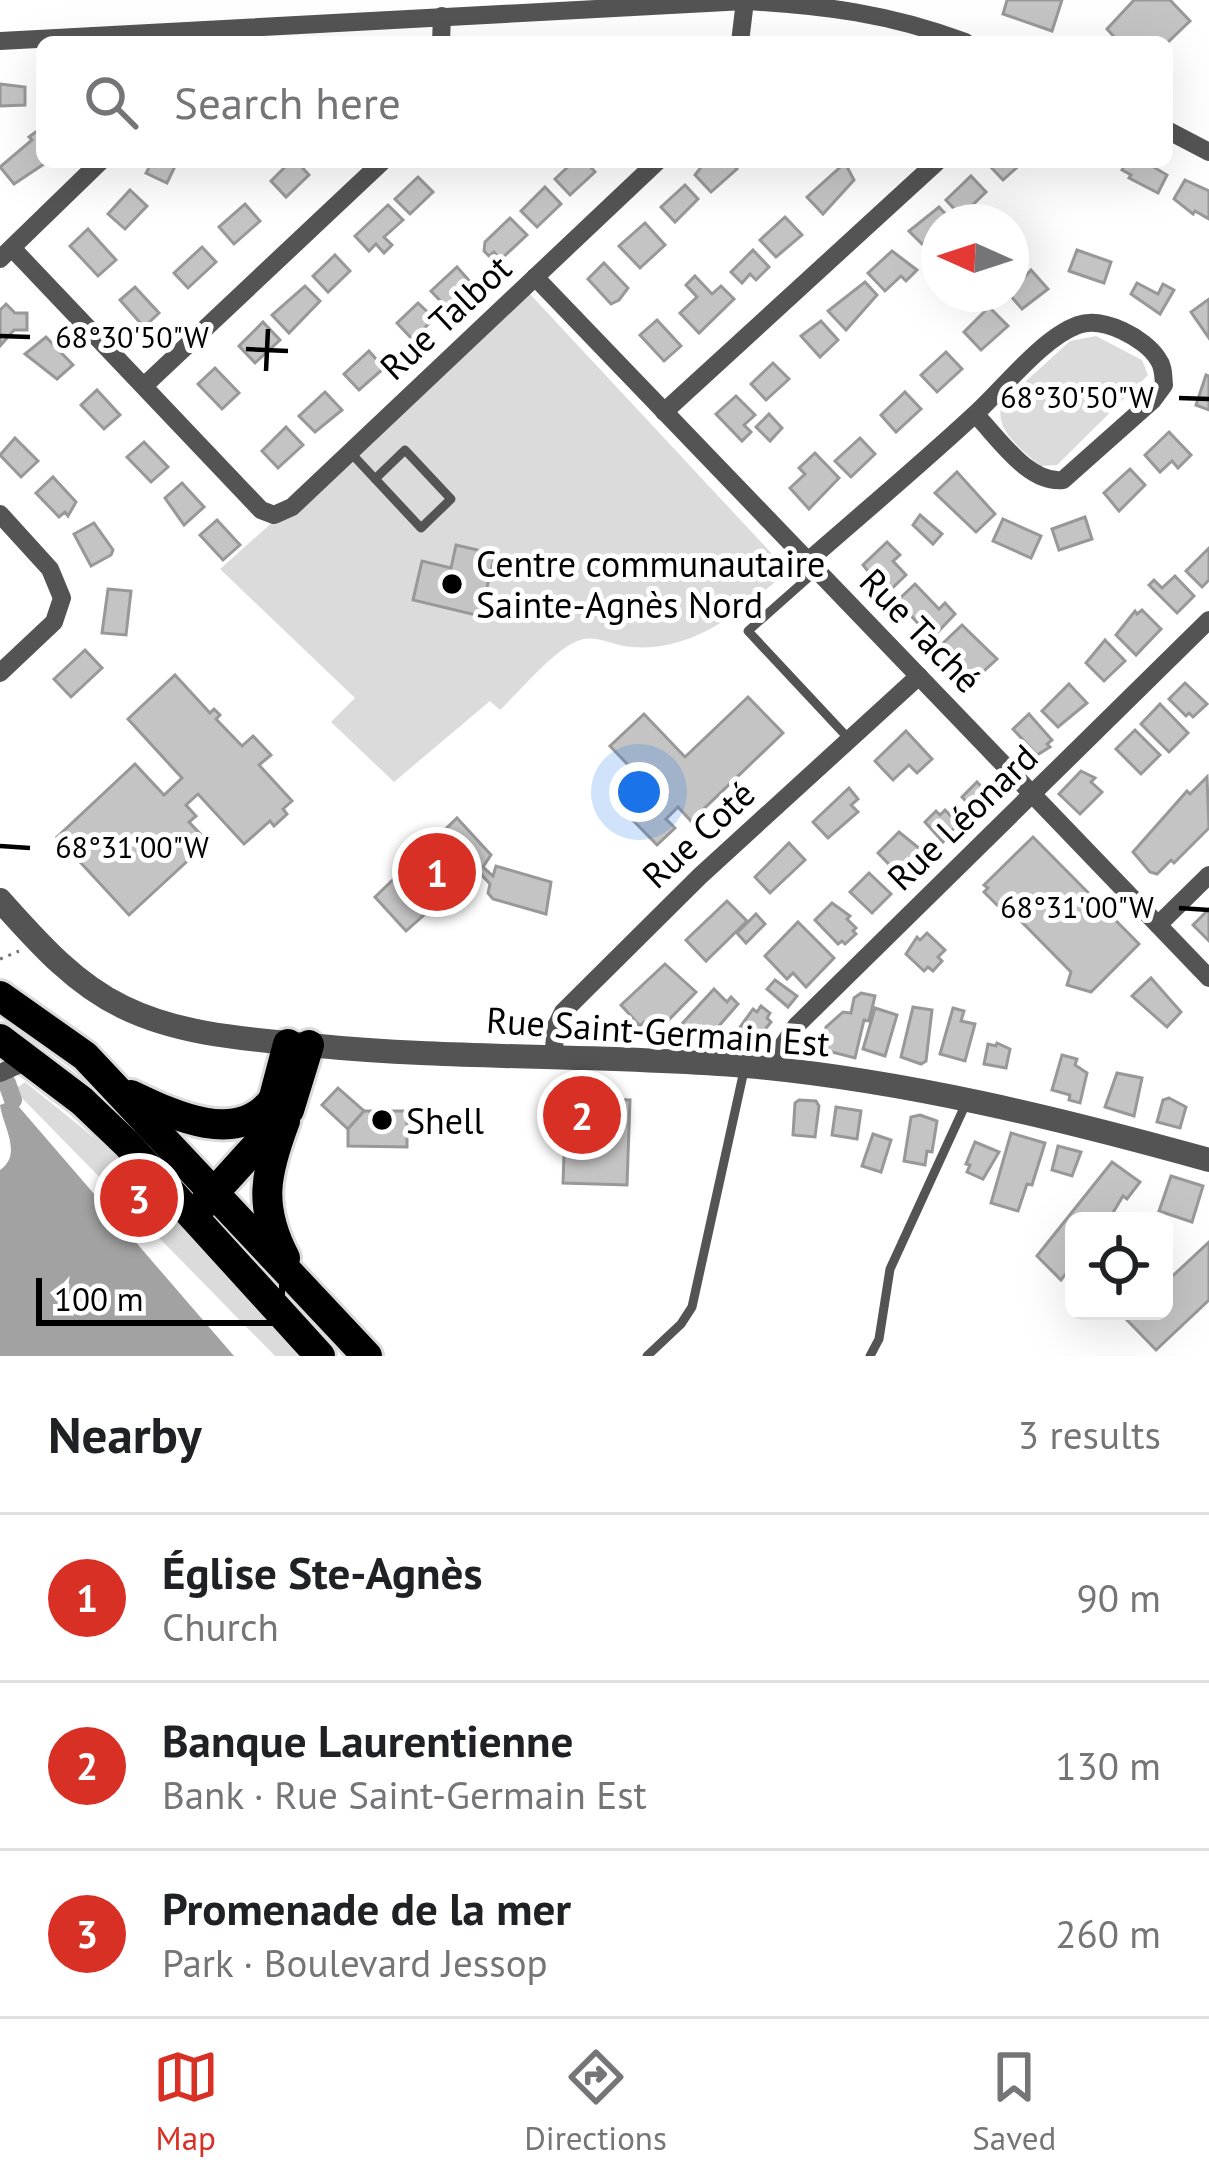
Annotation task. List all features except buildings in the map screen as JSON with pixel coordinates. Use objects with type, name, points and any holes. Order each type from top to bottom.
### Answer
[{"type":"main road","points":[[0,996],[85,1056],[115,1087],[320,1356]]},
{"type":"main road","points":[[0,1039],[82,1101],[299,1285],[368,1356]]},
{"type":"main road","points":[[298,1045],[281,1105],[266,1208],[299,1285]]},
{"type":"main road","points":[[115,1087],[174,1116],[227,1124],[256,1119],[281,1105]]},
{"type":"main road","points":[[204,1205],[258,1142],[281,1105]]},
{"type":"street","points":[[741,36],[745,1]]},
{"type":"street","points":[[147,36],[745,1],[857,10],[949,36]]},
{"type":"street","points":[[441,36],[442,16]]},
{"type":"street","points":[[0,41],[36,40]]},
{"type":"street","points":[[1173,133],[1209,152]]},
{"type":"street","points":[[94,168],[6,254],[145,385],[376,168]]},
{"type":"street","name":"Rue Talbot","points":[[145,385],[261,510],[274,514],[292,507],[651,168]]},
{"type":"street","points":[[664,412],[930,168]]},
{"type":"street","name":"Rue Taché","points":[[535,277],[1209,977]]},
{"type":"street","points":[[812,566],[1055,338],[1079,325],[1111,327],[1140,341],[1163,368],[1164,386],[1153,400],[1063,480],[1050,482],[1036,476],[975,414]]},
{"type":"street","points":[[0,514],[50,569],[62,598],[54,622],[0,674]]},
{"type":"street","name":"Rue Léonard","points":[[777,1070],[783,1046],[796,1026],[1209,620]]},
{"type":"street","name":"Rue Coté","points":[[553,1060],[556,1026],[563,1012],[700,876],[919,676]]},
{"type":"street","points":[[1158,925],[1209,875]]},
{"type":"street","name":"Rue Saint-Germain Est","points":[[0,900],[65,968],[124,1008],[169,1024],[231,1037],[553,1060],[745,1066],[1030,1112],[1206,1152]]},
{"type":"street","points":[[0,1073],[29,1060]]},
{"type":"lane","points":[[350,452],[421,528],[451,500],[406,450],[375,478]]},
{"type":"lane","points":[[812,566],[748,631],[849,739]]},
{"type":"lane","points":[[647,1356],[692,1307],[745,1066]]},
{"type":"lane","points":[[870,1356],[879,1339],[890,1269],[967,1101]]},
{"type":"shaded area","points":[[529,293],[788,571],[717,625],[677,643],[632,647],[597,639],[577,641],[547,662],[500,710],[490,701],[394,782],[331,722],[355,698],[220,569]]},
{"type":"shaded area","points":[[1096,336],[1142,360],[1148,375],[1057,465],[1040,466],[1005,429],[1000,412],[1003,402],[1070,341]]},
{"type":"shaded area","points":[[25,1082],[112,1152],[304,1356],[275,1356],[14,1090]]},
{"type":"shaded area","points":[[13,1100],[234,1356],[0,1356],[0,1170],[11,1148],[0,1105]]},
{"type":"waterway","points":[[7,1083],[13,1100]]},
{"type":"place","name":"Centre communautaire Sainte-Agnès Nord","points":[[452,584]]},
{"type":"place","name":"Église Ste-Agnès","points":[[437,872]]},
{"type":"place","name":"Banque Laurentienne","points":[[582,1115]]},
{"type":"place","name":"Shell","points":[[382,1120]]},
{"type":"place","name":"Promenade de la mer","points":[[139,1198]]}]
